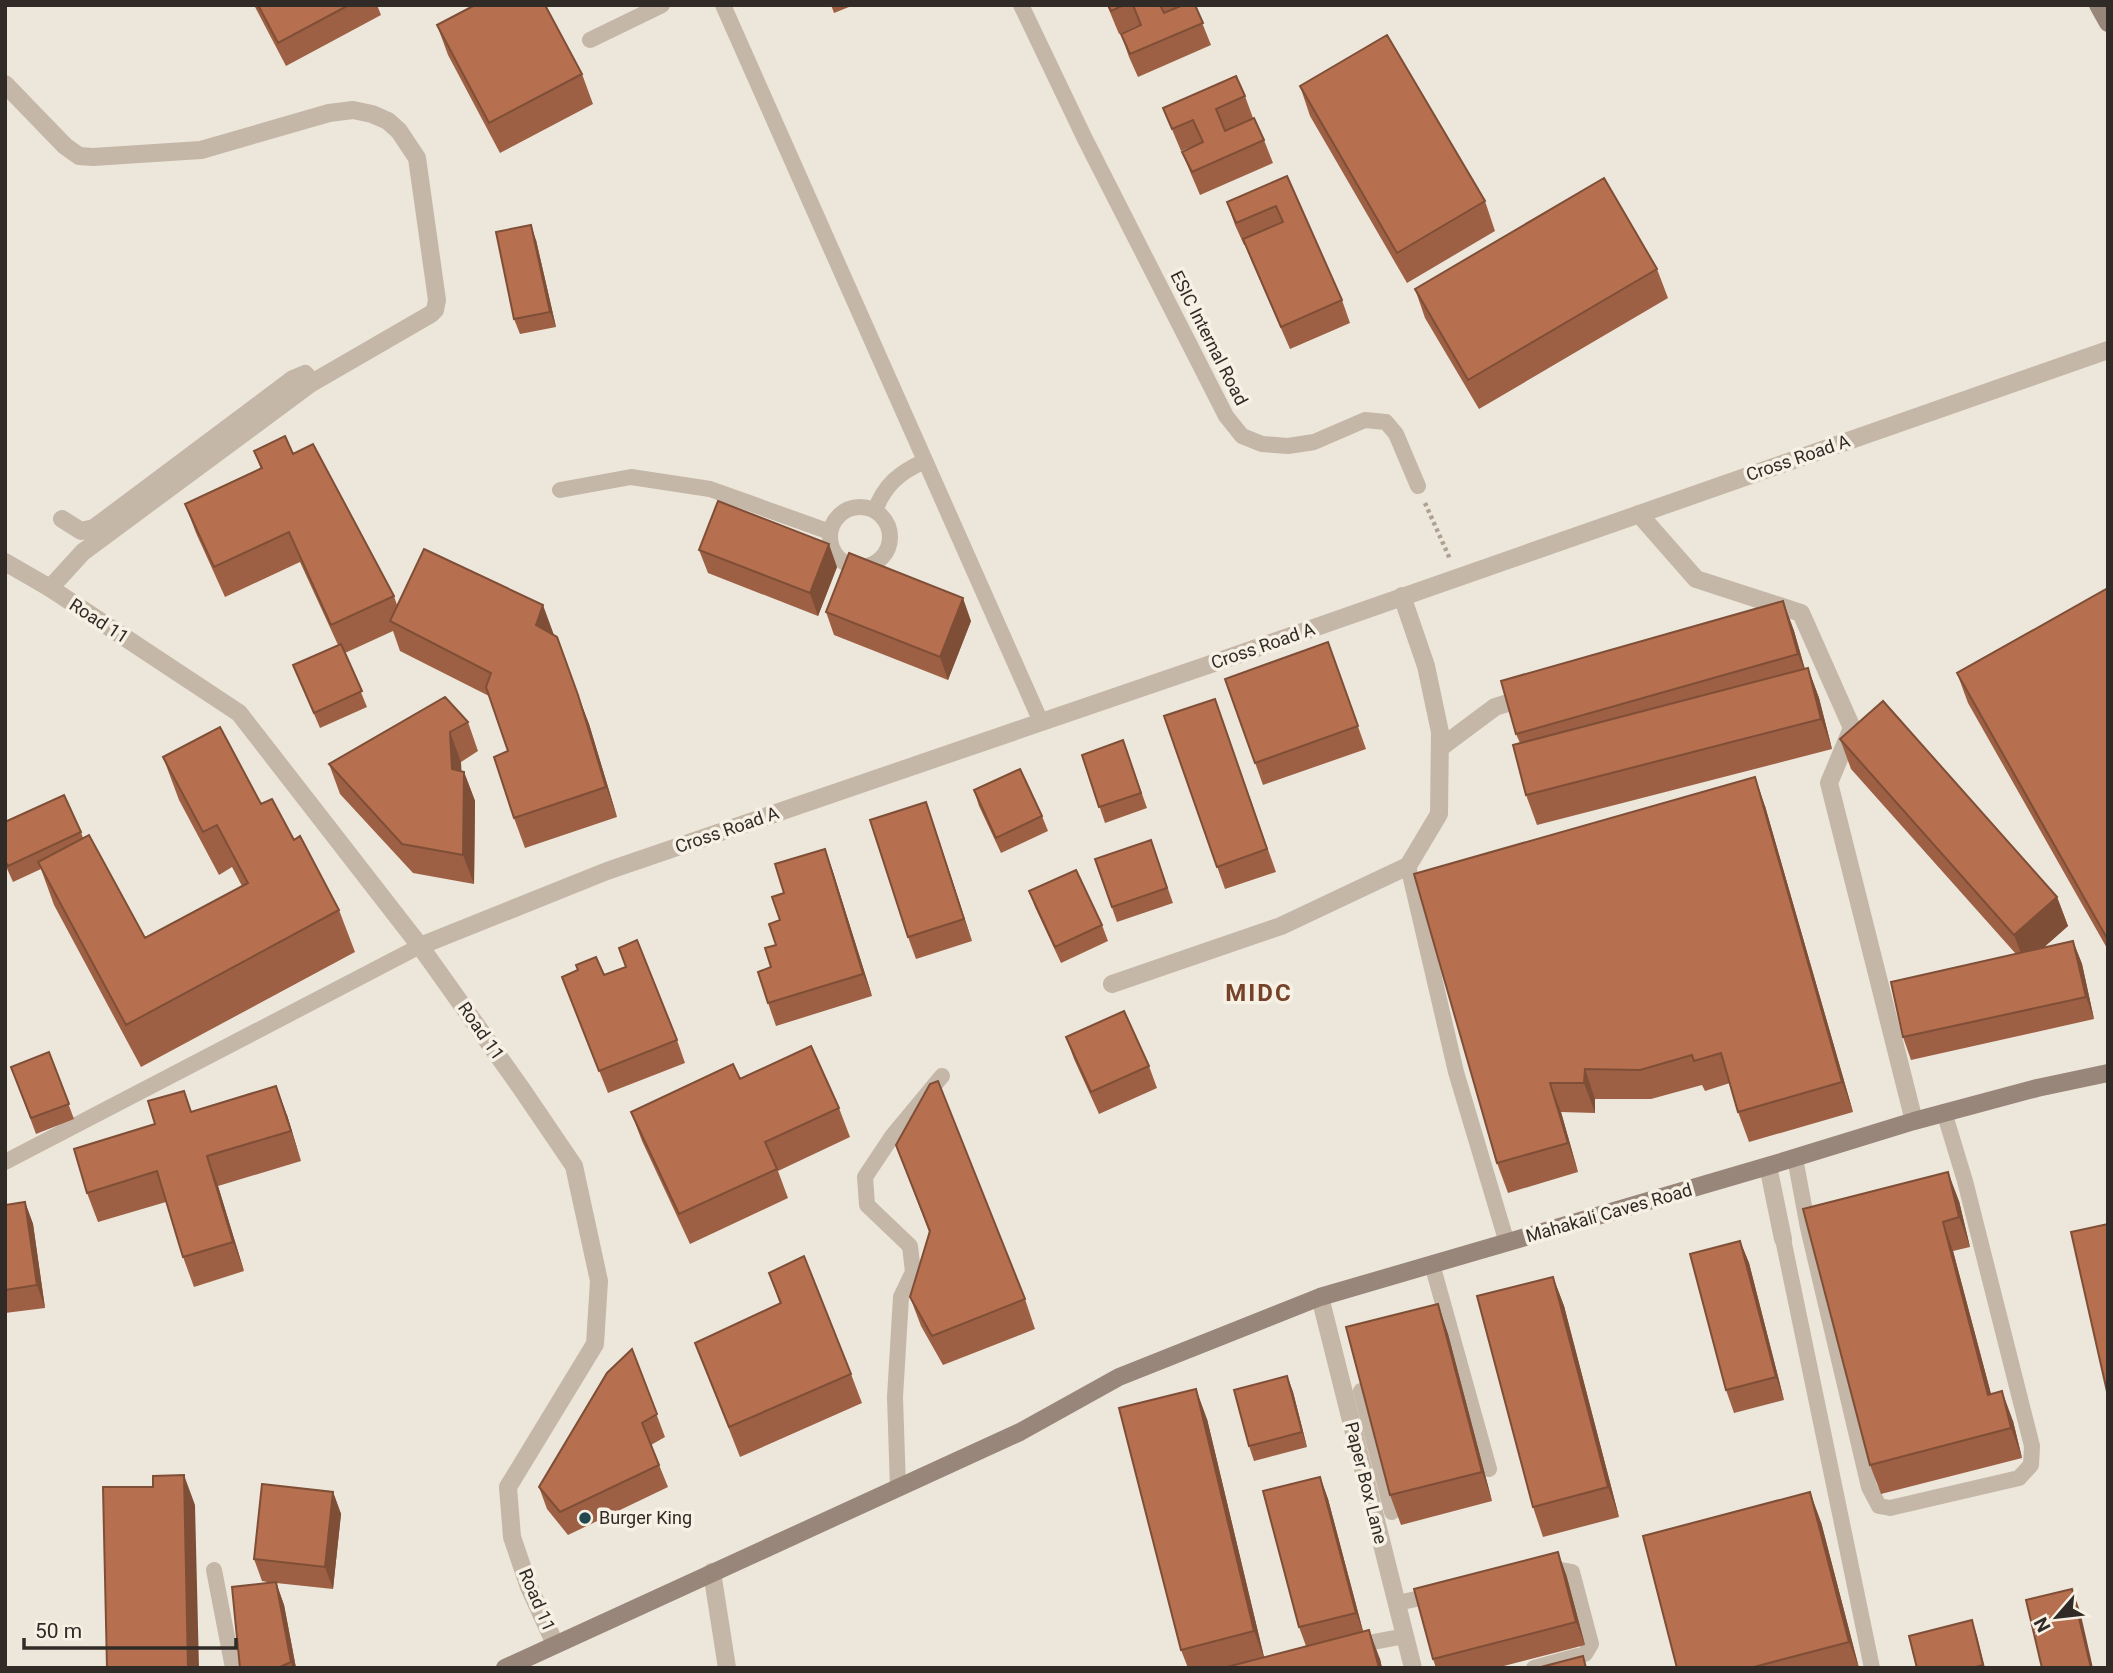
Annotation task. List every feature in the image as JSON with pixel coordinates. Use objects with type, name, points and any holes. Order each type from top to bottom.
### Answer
[{"type":"main road","points":[[2098,5],[2108,23]]},
{"type":"main road","name":"Mahakali Caves Road","points":[[505,1668],[1020,1432],[1119,1377],[1320,1297],[1944,1112],[2108,1073]]},
{"type":"street","points":[[5,84],[65,146],[79,156],[86,157],[201,150],[329,113],[353,110],[388,121],[413,151],[419,167],[437,304],[431,314],[313,382],[83,552],[50,588]]},
{"type":"street","name":"Cross Road A","points":[[420,946],[607,871],[2108,350]]},
{"type":"street","points":[[62,519],[81,531],[94,528],[293,379],[305,374],[313,382]]},
{"type":"street","points":[[1639,514],[1696,579],[1801,613],[1852,728],[1829,783],[1914,1121]]},
{"type":"street","name":"Road 11","points":[[5,562],[50,588],[239,713],[420,946],[574,1166],[599,1281],[595,1343],[508,1487],[512,1537],[529,1587],[555,1644]]},
{"type":"street","points":[[1112,985],[1281,926],[1408,866],[1439,814],[1440,732],[1426,666],[1402,597]]},
{"type":"street","points":[[1774,622],[1801,613]]},
{"type":"street","points":[[1440,748],[1495,707],[1548,691]]},
{"type":"street","points":[[1768,1166],[1783,1239]]},
{"type":"street","name":"Paper Box Lane","points":[[1320,1297],[1379,1481],[1397,1603],[1413,1668]]},
{"type":"street","points":[[712,1573],[727,1668]]},
{"type":"lane","points":[[590,40],[662,5]]},
{"type":"lane","points":[[723,5],[1041,722]]},
{"type":"lane","name":"ESIC Internal Road","points":[[1021,5],[1085,139],[1226,416],[1242,436],[1262,444],[1287,446],[1314,442],[1365,421],[1386,422],[1396,434],[1418,486]]},
{"type":"lane","points":[[875,511],[879,498],[902,471],[925,461]]},
{"type":"lane","points":[[560,490],[631,477],[710,489],[830,532]]},
{"type":"lane","points":[[856,507],[875,511],[887,525],[889,544],[879,560],[860,567],[841,560],[834,552],[830,532],[839,515],[856,507]]},
{"type":"lane","points":[[1408,866],[1456,1072],[1507,1243]]},
{"type":"lane","points":[[5,1162],[420,946]]},
{"type":"lane","points":[[898,1488],[895,1397],[901,1297],[913,1272],[910,1246],[867,1205],[864,1177],[893,1135],[942,1076]]},
{"type":"lane","points":[[1795,1158],[1815,1226],[1869,1488],[1879,1506],[1890,1508],[2020,1478],[2031,1465],[2032,1446],[1961,1194],[1944,1112]]},
{"type":"lane","points":[[1783,1239],[1872,1668]]},
{"type":"lane","points":[[1432,1264],[1489,1469]]},
{"type":"lane","points":[[1361,1391],[1379,1481],[1392,1512]]},
{"type":"lane","points":[[1531,1574],[1556,1569],[1572,1572],[1591,1644],[1585,1654],[1534,1668]]},
{"type":"lane","points":[[214,1570],[233,1668]]},
{"type":"lane","points":[[1397,1603],[1454,1591]]},
{"type":"lane","points":[[1342,1648],[1405,1636]]},
{"type":"path","points":[[1418,486],[1457,577]]},
{"type":"building","points":[[258,5],[349,5],[278,43]]},
{"type":"building","points":[[475,5],[545,5],[582,74],[489,123],[437,25]]},
{"type":"building","points":[[1108,5],[1124,5],[1111,11]]},
{"type":"building","points":[[1133,5],[1160,5],[1164,13],[1183,5],[1195,5],[1203,23],[1130,54],[1121,34],[1141,25]]},
{"type":"building","points":[[1387,35],[1485,201],[1397,253],[1300,86]]},
{"type":"building","points":[[1236,76],[1245,96],[1216,109],[1225,131],[1254,118],[1264,140],[1192,172],[1182,152],[1203,142],[1193,120],[1172,129],[1163,108]]},
{"type":"building","points":[[1287,176],[1342,300],[1281,327],[1243,239],[1283,222],[1276,206],[1236,223],[1227,202]]},
{"type":"building","points":[[1604,178],[1657,269],[1468,380],[1415,289]]},
{"type":"building","points":[[531,225],[550,312],[514,319],[496,232]]},
{"type":"building","points":[[285,436],[293,454],[313,444],[394,596],[331,625],[289,532],[214,567],[185,504],[262,468],[254,451]]},
{"type":"building","points":[[718,501],[829,544],[810,593],[699,550]]},
{"type":"building","points":[[424,549],[543,605],[536,625],[557,637],[606,787],[514,818],[494,757],[508,751],[486,687],[491,673],[390,621]]},
{"type":"building","points":[[849,553],[963,598],[940,657],[826,612]]},
{"type":"building","points":[[2108,588],[2108,940],[1957,673]]},
{"type":"building","points":[[1783,601],[1798,654],[1516,734],[1501,681]]},
{"type":"building","points":[[1328,642],[1358,726],[1255,763],[1225,679]]},
{"type":"building","points":[[341,644],[362,691],[314,713],[293,665]]},
{"type":"building","points":[[1808,668],[1821,719],[1526,795],[1513,745]]},
{"type":"building","points":[[445,697],[468,722],[450,732],[452,769],[464,772],[463,855],[402,844],[329,764]]},
{"type":"building","points":[[1215,699],[1267,849],[1217,867],[1164,716]]},
{"type":"building","points":[[1883,701],[2057,897],[2014,935],[1840,739]]},
{"type":"building","points":[[220,727],[261,804],[272,799],[294,840],[300,836],[339,910],[126,1025],[38,862],[89,835],[145,938],[248,883],[217,825],[203,832],[163,757]]},
{"type":"building","points":[[1123,740],[1141,793],[1099,807],[1082,755]]},
{"type":"building","points":[[1020,769],[1042,816],[996,838],[974,790]]},
{"type":"building","points":[[1755,777],[1842,1082],[1738,1112],[1721,1053],[1694,1061],[1692,1055],[1640,1070],[1585,1069],[1584,1083],[1550,1083],[1568,1143],[1497,1163],[1414,874]]},
{"type":"building","points":[[64,795],[81,832],[8,866],[5,861],[5,822]]},
{"type":"building","points":[[926,802],[964,919],[908,937],[870,820]]},
{"type":"building","points":[[1151,840],[1167,888],[1112,907],[1095,859]]},
{"type":"building","points":[[825,849],[863,974],[768,1003],[758,972],[771,967],[765,948],[776,945],[769,924],[780,920],[772,897],[784,893],[775,864]]},
{"type":"building","points":[[1076,870],[1102,925],[1055,947],[1029,891]]},
{"type":"building","points":[[637,940],[677,1040],[599,1071],[562,977],[578,970],[576,965],[596,957],[604,975],[626,967],[619,948]]},
{"type":"building","points":[[2073,941],[2086,997],[1903,1037],[1891,982]]},
{"type":"building","points":[[1124,1011],[1149,1066],[1091,1092],[1066,1037]]},
{"type":"building","points":[[811,1046],[839,1108],[765,1142],[777,1169],[679,1214],[631,1112],[733,1064],[740,1079]]},
{"type":"building","points":[[49,1052],[69,1104],[31,1118],[11,1067]]},
{"type":"building","points":[[938,1081],[1025,1299],[932,1336],[910,1297],[930,1231],[896,1145],[930,1084]]},
{"type":"building","points":[[276,1086],[291,1131],[207,1156],[233,1242],[183,1257],[157,1171],[87,1193],[74,1149],[155,1124],[148,1101],[184,1091],[191,1112]]},
{"type":"building","points":[[1948,1172],[1959,1217],[1943,1222],[1988,1395],[2002,1391],[2011,1428],[1870,1465],[1803,1209]]},
{"type":"building","points":[[25,1202],[37,1285],[5,1290],[5,1205]]},
{"type":"building","points":[[2108,1224],[2108,1396],[2071,1232]]},
{"type":"building","points":[[1740,1241],[1776,1377],[1726,1390],[1690,1254]]},
{"type":"building","points":[[804,1256],[851,1374],[729,1427],[695,1343],[781,1303],[769,1273]]},
{"type":"building","points":[[1553,1277],[1608,1487],[1533,1507],[1477,1296]]},
{"type":"building","points":[[1438,1304],[1482,1472],[1390,1495],[1346,1327]]},
{"type":"building","points":[[632,1349],[657,1414],[642,1423],[659,1465],[560,1512],[539,1487],[607,1373]]},
{"type":"building","points":[[1287,1376],[1302,1432],[1249,1446],[1234,1390]]},
{"type":"building","points":[[1196,1389],[1254,1631],[1181,1650],[1119,1408]]},
{"type":"building","points":[[184,1475],[188,1668],[107,1668],[103,1487],[153,1487],[153,1476]]},
{"type":"building","points":[[1320,1477],[1356,1613],[1299,1627],[1263,1491]]},
{"type":"building","points":[[262,1484],[333,1492],[325,1567],[254,1559]]},
{"type":"building","points":[[1810,1492],[1849,1642],[1750,1668],[1677,1668],[1643,1536]]},
{"type":"building","points":[[1558,1552],[1576,1622],[1433,1659],[1414,1589]]},
{"type":"building","points":[[276,1582],[291,1662],[278,1668],[240,1668],[232,1587]]},
{"type":"building","points":[[2072,1589],[2091,1668],[2042,1668],[2026,1600]]},
{"type":"building","points":[[1972,1620],[1983,1665],[1972,1668],[1917,1668],[1909,1636]]},
{"type":"building","points":[[1369,1630],[1379,1668],[1223,1668]]},
{"type":"building","points":[[1583,1656],[1586,1668],[1537,1668]]},
{"type":"place","name":"Burger King","points":[[585,1518]]},
{"type":"district","name":"MIDC","points":[[1259,993]]}]
